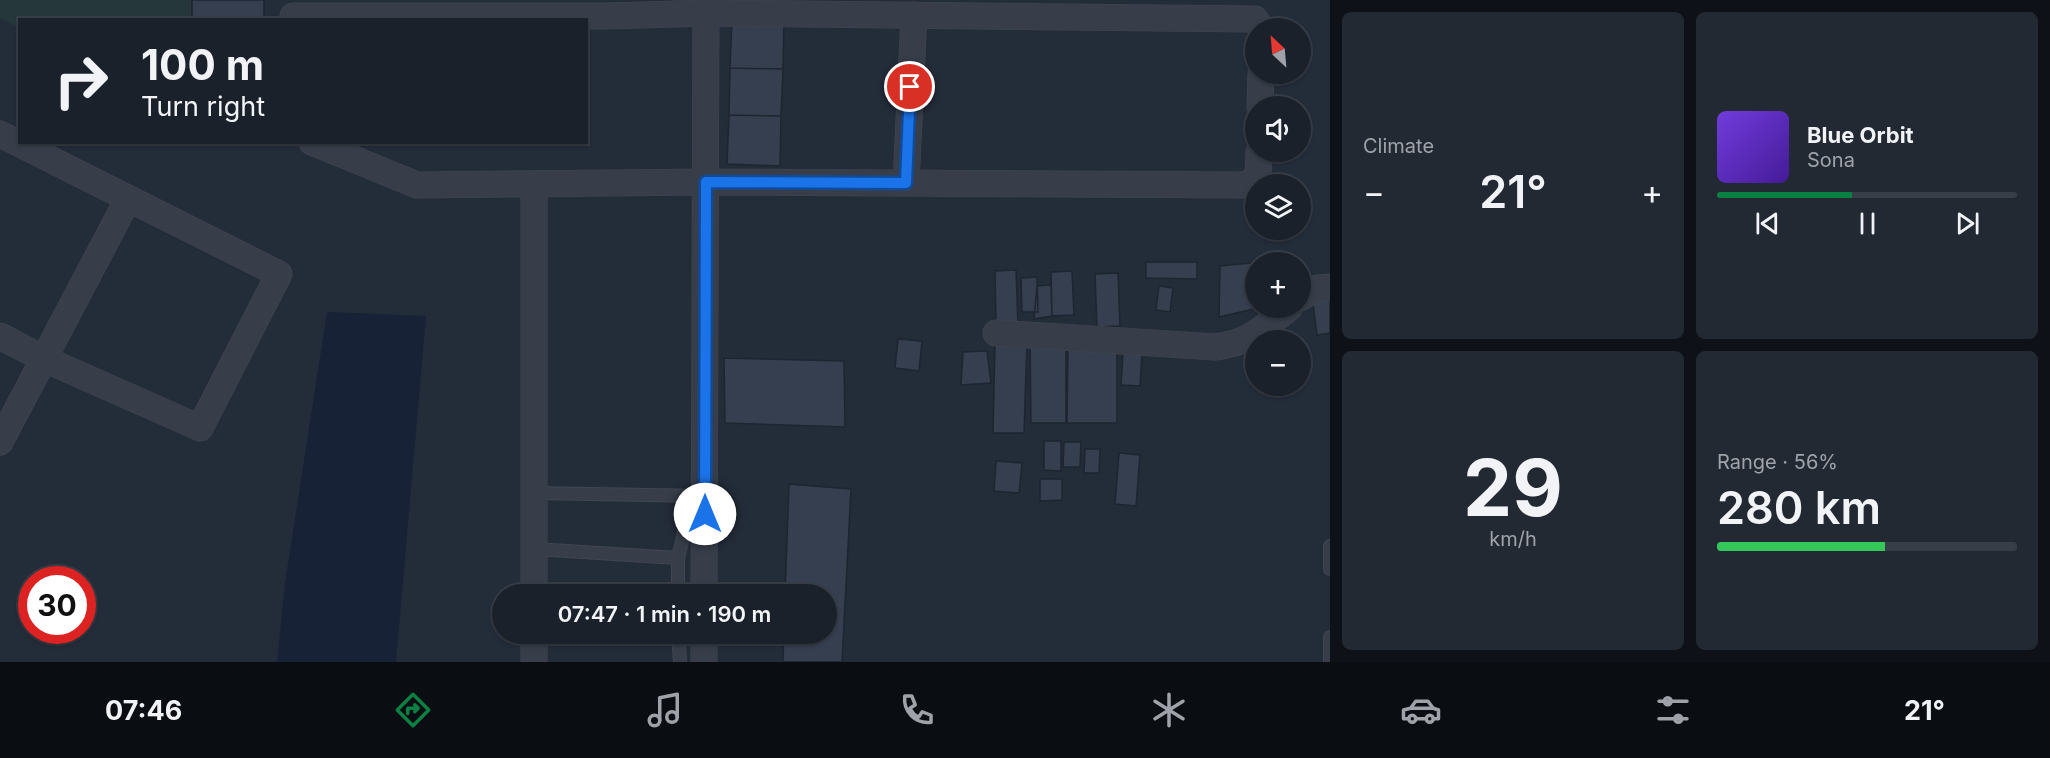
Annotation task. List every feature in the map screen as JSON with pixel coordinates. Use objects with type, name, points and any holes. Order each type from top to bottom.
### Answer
[{"type":"street","points":[[294,12],[606,16],[706,7],[914,15],[1245,19]]},
{"type":"street","points":[[704,584],[699,496],[706,182],[706,7]]},
{"type":"street","points":[[906,183],[914,15]]},
{"type":"street","points":[[0,134],[18,143]]},
{"type":"street","points":[[0,336],[42,358],[200,428],[279,274],[20,144]]},
{"type":"street","points":[[317,144],[417,185],[706,182],[1242,185],[1250,183],[1258,175],[1259,162]]},
{"type":"street","points":[[534,184],[534,584]]},
{"type":"street","points":[[0,442],[42,358],[128,199]]},
{"type":"street","points":[[1311,292],[1318,288],[1330,287]]},
{"type":"street","points":[[996,333],[1215,346],[1237,344],[1252,337],[1276,318]]},
{"type":"street","points":[[534,644],[534,662]]},
{"type":"street","points":[[704,644],[704,662]]},
{"type":"lane","points":[[534,493],[699,496],[678,558],[678,584]]},
{"type":"lane","points":[[1330,546],[1330,569]]},
{"type":"lane","points":[[535,549],[678,558]]},
{"type":"lane","points":[[1330,637],[1328,652],[1330,662]]},
{"type":"lane","points":[[679,644],[680,662]]},
{"type":"shaded area","points":[[0,0],[193,0],[192,18],[18,18],[18,27],[0,18]]},
{"type":"water","points":[[327,312],[426,316],[396,662],[277,662],[285,583]]},
{"type":"building","points":[[192,0],[264,0],[264,18],[192,18]]},
{"type":"building","points":[[732,19],[784,21],[783,69],[730,68]]},
{"type":"building","points":[[730,68],[783,69],[781,116],[729,115]]},
{"type":"building","points":[[729,115],[781,116],[780,166],[727,164]]},
{"type":"building","points":[[1146,262],[1197,262],[1197,279],[1146,278]]},
{"type":"building","points":[[1245,264],[1245,311],[1219,317],[1220,266]]},
{"type":"building","points":[[1016,270],[1018,324],[996,324],[995,271]]},
{"type":"building","points":[[1072,271],[1074,315],[1052,316],[1051,272]]},
{"type":"building","points":[[1118,273],[1120,326],[1097,327],[1095,274]]},
{"type":"building","points":[[1037,277],[1038,312],[1022,312],[1021,278]]},
{"type":"building","points":[[1051,285],[1052,316],[1034,319],[1037,286]]},
{"type":"building","points":[[1159,286],[1173,288],[1170,312],[1156,310]]},
{"type":"building","points":[[1330,293],[1330,333],[1317,335],[1312,296]]},
{"type":"building","points":[[898,339],[922,341],[919,371],[895,368]]},
{"type":"building","points":[[995,342],[1027,343],[1024,433],[993,433]]},
{"type":"building","points":[[1030,347],[1066,347],[1066,423],[1031,423]]},
{"type":"building","points":[[1068,348],[1117,348],[1117,423],[1067,423]]},
{"type":"building","points":[[987,351],[991,383],[961,385],[963,352]]},
{"type":"building","points":[[1123,353],[1142,354],[1140,386],[1121,385]]},
{"type":"building","points":[[724,358],[844,361],[845,427],[725,423]]},
{"type":"building","points":[[1044,441],[1061,441],[1061,471],[1044,470]]},
{"type":"building","points":[[1064,442],[1081,442],[1080,467],[1063,467]]},
{"type":"building","points":[[1085,449],[1100,449],[1099,473],[1084,473]]},
{"type":"building","points":[[1119,453],[1140,455],[1136,506],[1115,504]]},
{"type":"building","points":[[996,461],[1022,463],[1019,493],[994,491]]},
{"type":"building","points":[[1040,479],[1062,479],[1062,500],[1040,501]]},
{"type":"building","points":[[789,484],[851,489],[842,662],[783,662],[784,644],[837,644],[837,584],[785,584]]},
{"type":"route","points":[[705,514],[706,182],[906,183],[910,87]]}]
